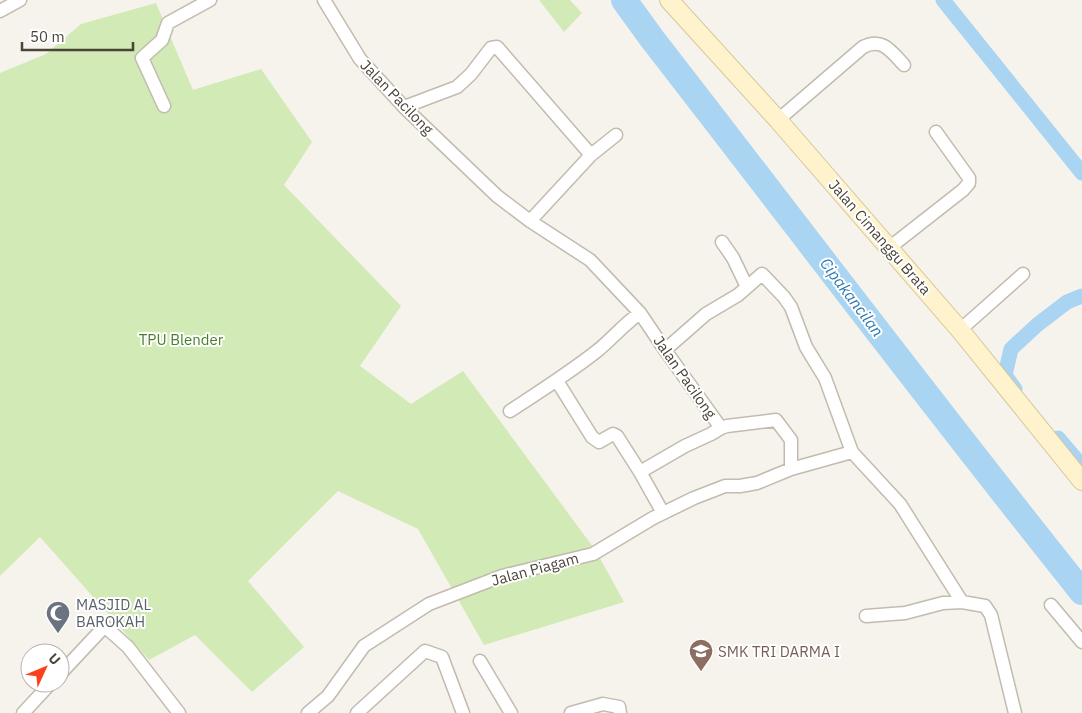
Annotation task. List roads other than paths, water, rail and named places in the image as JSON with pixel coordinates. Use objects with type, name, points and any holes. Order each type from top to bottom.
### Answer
[{"type":"street","points":[[0,11],[20,0]]},
{"type":"street","points":[[164,106],[142,58],[162,40],[168,23],[210,0]]},
{"type":"street","name":"Jalan Pacilong","points":[[324,0],[360,59],[404,107],[497,196],[530,221],[590,260],[640,313],[721,428],[776,420],[791,440],[791,469]]},
{"type":"street","name":"Jalan Cimanggu Brata","points":[[669,0],[778,120],[960,330],[1082,481]]},
{"type":"street","points":[[778,120],[863,47],[872,42],[879,43],[891,50],[904,65]]},
{"type":"street","points":[[404,107],[457,87],[471,74],[491,48],[497,47],[591,155]]},
{"type":"street","points":[[889,248],[963,190],[968,183],[969,178],[936,132]]},
{"type":"street","points":[[530,221],[591,155],[616,135]]},
{"type":"street","points":[[722,242],[747,287]]},
{"type":"street","points":[[665,350],[706,314],[728,302],[762,274],[791,307],[806,347],[825,378],[852,452],[900,504],[962,602]]},
{"type":"street","points":[[960,330],[1024,274]]},
{"type":"street","points":[[510,411],[557,381],[598,351],[632,318],[640,313]]},
{"type":"street","points":[[557,381],[592,437],[600,442],[613,434],[617,436],[663,513]]},
{"type":"street","points":[[640,472],[684,446],[721,428]]},
{"type":"street","points":[[791,469],[852,452]]},
{"type":"street","name":"Jalan Piagam","points":[[308,713],[328,696],[364,646],[429,604],[502,576],[593,554],[663,513],[694,498],[725,486],[757,483],[791,469]]},
{"type":"street","points":[[866,616],[905,613],[943,604],[962,602],[985,606],[991,615],[1015,713]]},
{"type":"street","points":[[1051,605],[1082,642]]},
{"type":"street","points":[[70,662],[102,625],[128,647],[179,713]]},
{"type":"street","points":[[357,713],[425,651],[442,657],[462,713]]},
{"type":"street","points":[[480,661],[511,713]]},
{"type":"street","points":[[23,713],[42,693]]},
{"type":"street","points":[[572,713],[603,704],[619,707],[620,713]]},
{"type":"waterway","name":"Cipakancilan","points":[[624,0],[920,386],[1082,592]]},
{"type":"waterway","points":[[943,0],[1082,173]]},
{"type":"waterway","points":[[1015,389],[1005,375],[1011,349],[1037,325],[1067,302],[1082,296]]},
{"type":"waterway","points":[[1058,438],[1082,466]]},
{"type":"place","name":"MASJID AL BAROKAH","points":[[58,634]]},
{"type":"place","name":"SMK TRI DARMA I","points":[[701,672]]},
{"type":"park label","name":"TPU Blender","points":[[181,339]]}]
